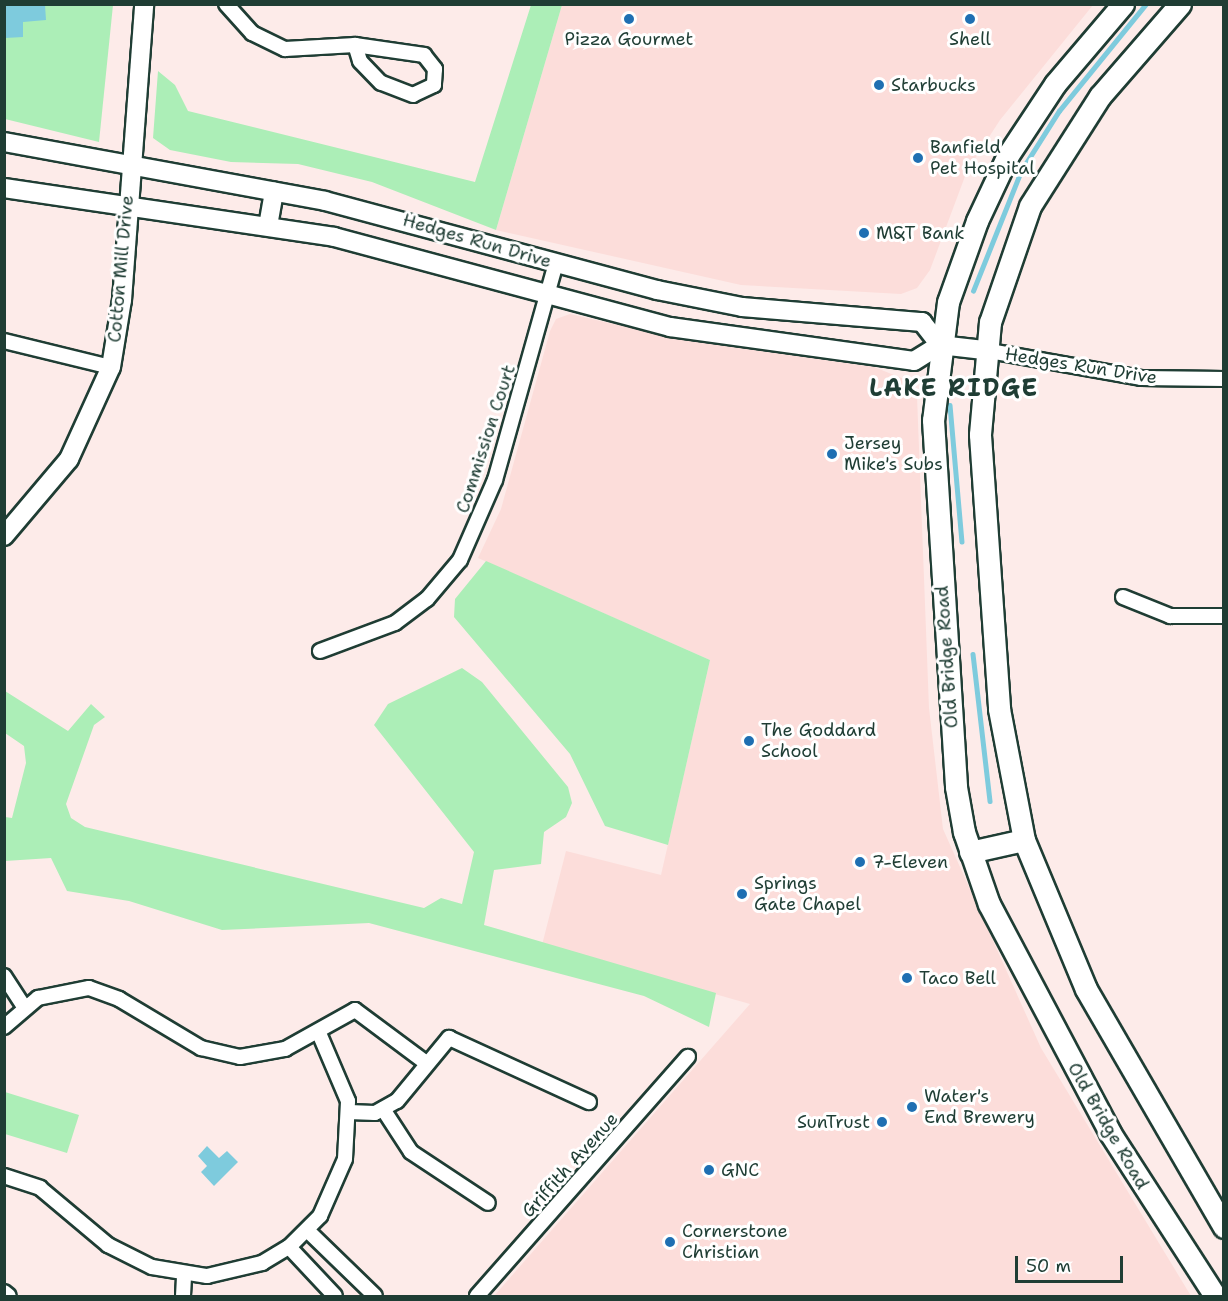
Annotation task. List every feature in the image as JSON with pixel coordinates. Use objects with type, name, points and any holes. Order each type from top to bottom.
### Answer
[{"type":"main road","name":"Old Bridge Road","points":[[1123,4],[1055,84],[999,172],[955,279],[939,345],[933,420],[942,594],[956,787],[970,852],[989,904],[1082,1084],[1215,1296]]},
{"type":"main road","points":[[1180,4],[1100,96],[1047,173],[1012,250],[984,350],[980,435],[992,632],[1005,756],[1024,840],[1086,989],[1224,1227]]},
{"type":"main road","points":[[970,852],[1024,840]]},
{"type":"street","name":"Cotton Mill Drive","points":[[4,536],[69,459],[111,367],[120,318],[144,4]]},
{"type":"street","points":[[226,4],[252,33],[285,49],[355,45],[424,55],[435,69],[434,85],[413,95],[381,83],[360,61],[355,45]]},
{"type":"street","name":"Hedges Run Drive","points":[[4,142],[378,213],[556,263],[742,307],[922,322],[939,345]]},
{"type":"street","name":"Hedges Run Drive","points":[[4,188],[268,226],[370,245],[547,297],[670,327],[914,361],[939,345],[984,350],[1141,378],[1224,379]]},
{"type":"street","points":[[268,226],[274,192]]},
{"type":"street","name":"Commission Court","points":[[320,651],[395,623],[427,599],[460,560],[495,480],[556,263]]},
{"type":"street","points":[[4,341],[111,367]]},
{"type":"street","points":[[1123,597],[1170,616],[1224,616]]},
{"type":"street","points":[[4,976],[24,1007]]},
{"type":"street","points":[[4,1027],[24,1007],[68,988],[102,991],[201,1048],[240,1057],[285,1049],[319,1033],[348,1013],[364,1011],[426,1063]]},
{"type":"street","points":[[4,1176],[40,1188],[127,1256],[184,1275],[229,1273],[289,1247],[308,1231],[338,1182],[350,1112],[342,1080],[319,1033]]},
{"type":"street","points":[[350,1112],[383,1109],[397,1101],[426,1063],[449,1038],[589,1102]]},
{"type":"street","name":"Griffith Avenue","points":[[477,1296],[688,1057]]},
{"type":"street","points":[[383,1109],[411,1152],[488,1203]]},
{"type":"street","points":[[308,1231],[375,1296]]},
{"type":"street","points":[[289,1247],[335,1296]]},
{"type":"street","points":[[183,1296],[184,1275]]},
{"type":"street","points":[[4,1292],[9,1296]]},
{"type":"shaded area","points":[[562,5],[1093,5],[1000,120],[967,171],[930,270],[917,288],[901,294],[741,285],[496,230]]},
{"type":"shaded area","points":[[570,314],[683,340],[874,367],[909,381],[917,396],[929,708],[943,829],[1041,1048],[1191,1296],[494,1296],[750,1004],[542,945],[566,851],[661,875],[710,660],[478,558],[501,509],[550,331],[556,319]]},
{"type":"green space","points":[[4,5],[113,5],[99,142],[5,119]]},
{"type":"green space","points":[[531,5],[562,5],[496,230],[372,182],[298,164],[231,162],[170,150],[153,138],[158,71],[175,85],[188,111],[475,182]]},
{"type":"green space","points":[[486,561],[710,660],[668,845],[605,826],[570,754],[454,617],[455,599]]},
{"type":"green space","points":[[462,668],[482,682],[568,787],[572,803],[566,817],[544,832],[541,864],[494,870],[484,925],[716,993],[709,1027],[644,996],[369,923],[222,930],[129,901],[67,891],[51,858],[5,861],[5,817],[12,818],[26,763],[24,746],[5,733],[5,691],[68,731],[91,704],[105,717],[94,725],[66,804],[71,818],[85,827],[424,908],[441,898],[462,904],[474,852],[374,725],[388,704]]},
{"type":"green space","points":[[5,1092],[79,1115],[67,1153],[5,1134]]},
{"type":"water","points":[[5,4],[45,5],[46,20],[23,22],[23,37],[5,38]]},
{"type":"water","points":[[207,1146],[219,1158],[227,1151],[238,1162],[214,1186],[201,1172],[207,1166],[198,1156]]},
{"type":"waterway","points":[[973,291],[1021,171],[1059,111],[1146,4]]},
{"type":"waterway","points":[[950,405],[962,541]]},
{"type":"waterway","points":[[973,654],[990,801]]},
{"type":"place","name":"Pizza Gourmet","points":[[629,19]]},
{"type":"place","name":"Shell","points":[[970,19]]},
{"type":"place","name":"Starbucks","points":[[879,85]]},
{"type":"place","name":"Banfield Pet Hospital","points":[[918,158]]},
{"type":"place","name":"M&T Bank","points":[[864,233]]},
{"type":"place","name":"Jersey Mike's Subs","points":[[832,454]]},
{"type":"place","name":"The Goddard School","points":[[749,741]]},
{"type":"place","name":"7-Eleven","points":[[860,862]]},
{"type":"place","name":"Springs Gate Chapel","points":[[742,894]]},
{"type":"place","name":"Taco Bell","points":[[907,978]]},
{"type":"place","name":"Water's End Brewery","points":[[912,1107]]},
{"type":"place","name":"SunTrust","points":[[882,1122]]},
{"type":"place","name":"GNC","points":[[709,1170]]},
{"type":"place","name":"Cornerstone Christian","points":[[670,1242]]},
{"type":"district","name":"LAKE RIDGE","points":[[954,389]]}]
